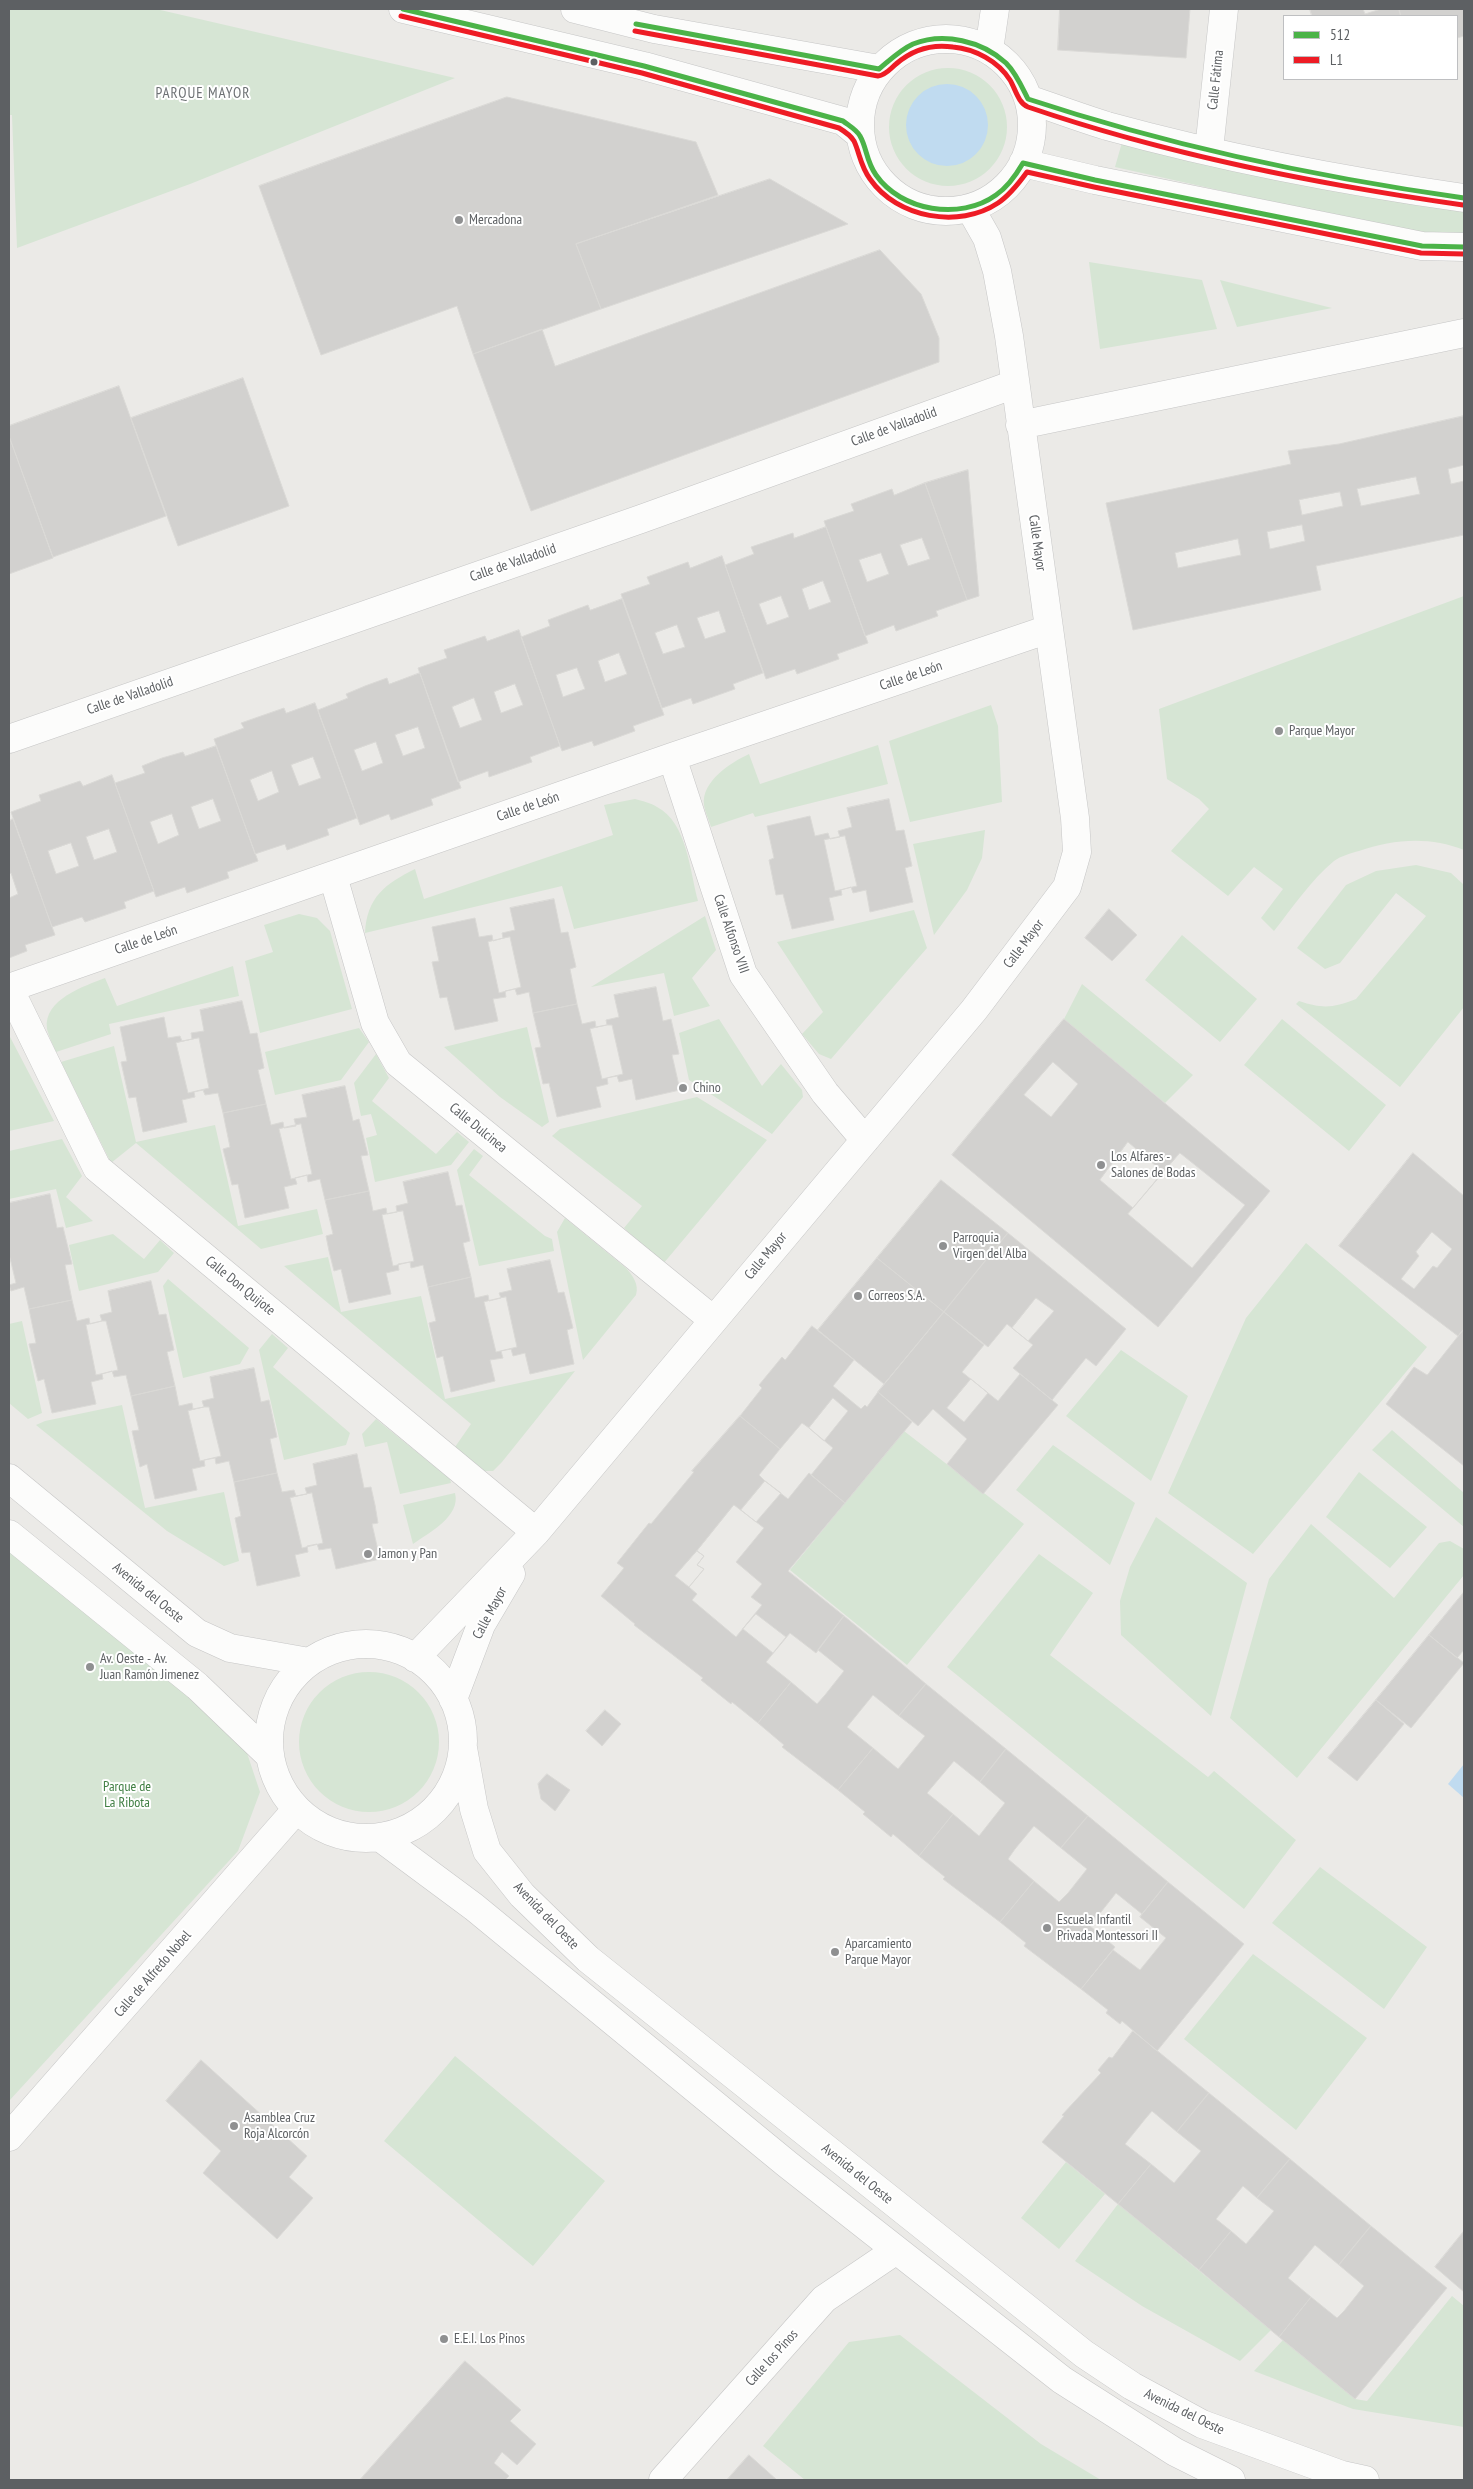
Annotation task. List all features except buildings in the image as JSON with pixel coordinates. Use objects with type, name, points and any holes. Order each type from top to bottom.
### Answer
[{"type":"street","points":[[403,9],[663,71],[843,121],[860,135]]},
{"type":"street","points":[[575,9],[610,13],[654,28],[879,69]]},
{"type":"street","points":[[989,50],[995,9]]},
{"type":"street","name":"Calle Fátima","points":[[1209,150],[1224,9]]},
{"type":"street","points":[[944,38],[968,42],[989,50],[1011,69],[1019,80],[1028,99],[1032,120],[1031,142],[1024,163],[1010,182],[992,198],[970,208],[943,211],[916,206],[892,193],[873,173],[862,148],[860,135],[859,120],[864,93],[879,69],[900,51],[921,42],[944,38]]},
{"type":"street","points":[[1028,99],[1106,125],[1209,150],[1366,184],[1464,198]]},
{"type":"street","points":[[1024,163],[1422,246],[1464,247]]},
{"type":"street","name":"Calle Mayor","points":[[416,1658],[536,1532],[974,1010],[1067,887],[1077,852],[1075,818],[1015,384],[997,271],[987,238],[970,208]]},
{"type":"street","points":[[1020,426],[1464,333]]},
{"type":"street","name":"Calle de Valladolid","points":[[9,738],[640,519],[1015,384]]},
{"type":"street","name":"Calle de León","points":[[9,988],[672,757],[1049,629]]},
{"type":"street","name":"Calle Alfonso VIII","points":[[672,757],[743,974],[825,1093],[864,1140]]},
{"type":"street","name":"Calle Dulcinea","points":[[333,876],[375,1023],[398,1064],[712,1320]]},
{"type":"street","name":"Calle Don Quijote","points":[[9,988],[97,1168],[536,1532]]},
{"type":"street","name":"Avenida del Oeste","points":[[9,1478],[197,1633],[230,1648],[309,1662]]},
{"type":"street","name":"Calle Mayor","points":[[454,1699],[481,1625],[536,1532]]},
{"type":"street","points":[[9,1534],[197,1686],[268,1755]]},
{"type":"street","points":[[361,1644],[389,1647],[416,1658],[437,1676],[454,1699],[461,1722],[463,1748],[458,1772],[447,1795],[431,1814],[410,1828],[380,1838],[354,1838],[323,1829],[296,1810],[278,1784],[268,1755],[268,1729],[276,1703],[289,1680],[309,1662],[334,1649],[361,1644]]},
{"type":"street","name":"Avenida del Oeste","points":[[463,1748],[474,1809],[487,1851],[522,1895],[588,1960],[1084,2354],[1132,2386],[1202,2424],[1342,2475],[1365,2480]]},
{"type":"street","name":"Calle de Alfredo Nobel","points":[[9,2137],[296,1810]]},
{"type":"street","points":[[380,1838],[474,1907],[895,2251],[1062,2380],[1175,2452],[1231,2480]]},
{"type":"street","name":"Calle los Pinos","points":[[662,2480],[824,2298],[895,2251]]},
{"type":"green space","points":[[9,9],[156,9],[455,78],[190,184],[17,248],[12,115],[9,115]]},
{"type":"green space","points":[[948,68],[971,72],[990,85],[1003,104],[1007,127],[1003,150],[990,169],[971,182],[948,186],[925,182],[906,169],[893,150],[889,127],[893,104],[906,85],[925,72]]},
{"type":"green space","points":[[1123,139],[1464,206],[1464,237],[1403,231],[1115,167]]},
{"type":"green space","points":[[1089,262],[1202,280],[1217,329],[1100,349]]},
{"type":"green space","points":[[1220,280],[1332,308],[1237,327]]},
{"type":"green space","name":"Parque Mayor","points":[[1464,596],[1464,850],[1438,843],[1412,841],[1385,844],[1343,856],[1334,861],[1302,894],[1274,931],[1261,918],[1283,889],[1254,867],[1228,896],[1171,851],[1209,809],[1199,799],[1167,779],[1159,709]]},
{"type":"green space","points":[[991,705],[998,726],[1002,802],[910,822],[889,741]]},
{"type":"green space","points":[[878,745],[888,784],[755,817],[753,813],[711,827],[704,805],[704,796],[707,788],[712,780],[726,767],[749,754],[760,784]]},
{"type":"green space","points":[[635,799],[657,807],[667,814],[675,824],[686,849],[698,901],[574,929],[562,886],[365,933],[369,910],[380,893],[395,880],[415,869],[424,899],[613,835],[604,805]]},
{"type":"green space","points":[[985,830],[982,858],[967,890],[934,935],[913,844]]},
{"type":"green space","points":[[1416,865],[1451,873],[1464,885],[1464,1007],[1400,1087],[1296,1004],[1299,1001],[1328,1006],[1356,999],[1426,916],[1396,893],[1340,963],[1325,969],[1297,948],[1346,885],[1376,871]]},
{"type":"green space","points":[[914,910],[927,948],[831,1059],[819,1054],[802,1034],[823,1012],[777,942]]},
{"type":"green space","points":[[299,914],[317,918],[330,931],[352,1009],[260,1033],[245,961],[273,952],[264,925]]},
{"type":"green space","points":[[705,916],[716,950],[692,978],[710,1006],[674,1016],[664,973],[591,987]]},
{"type":"green space","points":[[1182,935],[1257,999],[1220,1042],[1145,980]]},
{"type":"green space","points":[[233,966],[239,996],[109,1024],[111,1034],[56,1052],[47,1029],[48,1019],[58,1002],[77,990],[105,978],[117,1006]]},
{"type":"green space","points":[[1082,984],[1193,1075],[1165,1103],[1064,1019]]},
{"type":"green space","points":[[719,1019],[762,1086],[781,1064],[802,1090],[803,1097],[772,1134],[689,1080],[679,1033]]},
{"type":"green space","points":[[1282,1019],[1386,1105],[1349,1151],[1244,1065]]},
{"type":"green space","points":[[527,1027],[549,1122],[542,1127],[500,1097],[444,1047]]},
{"type":"green space","points":[[359,1028],[369,1042],[341,1080],[275,1095],[265,1052]]},
{"type":"green space","points":[[9,1035],[54,1121],[9,1131]]},
{"type":"green space","points":[[114,1046],[136,1142],[215,1125],[238,1226],[317,1209],[323,1234],[261,1249],[136,1143],[111,1163],[61,1062]]},
{"type":"green space","points":[[376,1054],[389,1078],[372,1101],[436,1154],[457,1132],[469,1142],[451,1165],[375,1182],[366,1138],[377,1135],[371,1114],[361,1116],[354,1083]]},
{"type":"green space","points":[[697,1097],[767,1140],[663,1264],[624,1228],[642,1206],[552,1136],[560,1129]]},
{"type":"green space","points":[[62,1139],[82,1176],[66,1197],[93,1221],[66,1228],[56,1189],[9,1199],[9,1151]]},
{"type":"green space","points":[[474,1149],[483,1156],[469,1175],[545,1236],[552,1239],[554,1251],[479,1266],[457,1170]]},
{"type":"green space","points":[[565,1218],[626,1268],[633,1277],[637,1287],[636,1295],[583,1360],[557,1232]]},
{"type":"green space","points":[[113,1234],[144,1259],[160,1240],[174,1253],[158,1272],[79,1291],[69,1245]]},
{"type":"green space","points":[[1306,1243],[1427,1347],[1253,1554],[1168,1493],[1246,1318]]},
{"type":"green space","points":[[328,1257],[341,1312],[421,1296],[445,1399],[575,1371],[502,1462],[493,1471],[484,1471],[455,1447],[471,1424],[284,1266]]},
{"type":"green space","points":[[168,1279],[249,1348],[240,1364],[183,1378],[163,1286]]},
{"type":"green space","points":[[22,1321],[42,1413],[28,1419],[9,1403],[9,1324]]},
{"type":"green space","points":[[272,1334],[288,1348],[273,1367],[350,1433],[346,1445],[284,1460],[259,1350]]},
{"type":"green space","points":[[1121,1350],[1188,1396],[1151,1481],[1066,1416]]},
{"type":"green space","points":[[122,1405],[145,1508],[224,1492],[239,1561],[224,1566],[167,1531],[36,1425],[45,1421]]},
{"type":"green space","points":[[376,1419],[450,1479],[451,1483],[400,1494],[387,1442],[365,1447],[362,1434]]},
{"type":"green space","points":[[1392,1430],[1464,1493],[1464,1527],[1372,1450]]},
{"type":"green space","points":[[904,1431],[1024,1524],[907,1665],[790,1570]]},
{"type":"green space","points":[[1053,1445],[1135,1503],[1110,1565],[1016,1490]]},
{"type":"green space","points":[[1359,1472],[1427,1527],[1390,1568],[1326,1517]]},
{"type":"green space","points":[[455,1493],[456,1501],[449,1516],[443,1523],[413,1544],[403,1505]]},
{"type":"green space","points":[[1156,1517],[1247,1583],[1211,1716],[1121,1635],[1120,1601],[1130,1567]]},
{"type":"green space","points":[[1311,1524],[1394,1598],[1439,1543],[1450,1541],[1464,1549],[1464,1575],[1297,1778],[1230,1718],[1269,1579]]},
{"type":"green space","name":"Parque de La Ribota","points":[[9,1552],[193,1691],[245,1747],[260,1792],[238,1851],[9,2101]]},
{"type":"green space","points":[[1039,1554],[1093,1593],[1050,1655],[1208,1777],[1214,1771],[1296,1840],[1244,1909],[947,1667]]},
{"type":"green space","points":[[369,1672],[396,1678],[408,1684],[418,1693],[427,1703],[433,1715],[439,1742],[433,1769],[427,1781],[418,1791],[408,1800],[396,1806],[369,1812],[342,1806],[330,1800],[320,1791],[311,1781],[305,1769],[299,1742],[305,1715],[311,1703],[320,1693],[330,1684],[342,1678]]},
{"type":"green space","points":[[1320,1867],[1427,1947],[1384,2009],[1272,1923]]},
{"type":"green space","points":[[1253,1954],[1367,2038],[1296,2130],[1184,2039]]},
{"type":"green space","points":[[455,2056],[605,2181],[533,2266],[384,2141]]},
{"type":"green space","points":[[1066,2162],[1105,2194],[1059,2249],[1021,2218]]},
{"type":"green space","points":[[1118,2204],[1271,2330],[1240,2361],[1142,2306],[1075,2261]]},
{"type":"green space","points":[[1452,2296],[1464,2306],[1464,2427],[1353,2409],[1254,2371],[1283,2340],[1355,2399],[1367,2401]]},
{"type":"green space","points":[[900,2335],[1041,2444],[1101,2480],[805,2480],[763,2446],[849,2342]]},
{"type":"water","points":[[939,84],[955,84],[970,91],[981,102],[988,117],[985,141],[976,154],[955,166],[939,166],[924,159],[913,148],[906,133],[906,117],[913,102],[924,91]]},
{"type":"water","points":[[1464,1764],[1464,1798],[1448,1784]]},
{"type":"transit line","name":"512","points":[[403,9],[644,66],[843,121],[859,134],[873,170],[887,187],[900,197],[915,204],[932,208],[949,210],[966,208],[982,203],[1004,188],[1023,163],[1095,180],[1422,246],[1464,247]]},
{"type":"transit line","name":"L1","points":[[401,16],[642,73],[839,128],[854,141],[862,164],[870,179],[896,203],[912,211],[947,217],[965,216],[982,211],[998,203],[1017,185],[1027,172],[1421,253],[1464,254]]},
{"type":"transit line","name":"512","points":[[636,24],[879,69],[899,52],[913,44],[937,39],[962,41],[986,49],[1006,63],[1016,76],[1028,99],[1081,116],[1189,145],[1298,170],[1464,198]]},
{"type":"transit line","name":"L1","points":[[635,31],[878,76],[886,73],[902,59],[923,49],[937,46],[961,48],[978,53],[999,67],[1010,80],[1019,99],[1028,107],[1081,124],[1134,140],[1243,166],[1353,188],[1463,205]]},
{"type":"place","name":"Mercadona","points":[[459,220]]},
{"type":"place","name":"Parque Mayor","points":[[1279,731]]},
{"type":"place","name":"Chino","points":[[683,1088]]},
{"type":"place","name":"Los Alfares - Salones de Bodas","points":[[1101,1165]]},
{"type":"place","name":"Parroquia Virgen del Alba","points":[[943,1246]]},
{"type":"place","name":"Correos S.A.","points":[[858,1296]]},
{"type":"place","name":"Jamon y Pan","points":[[368,1554]]},
{"type":"place","name":"Av. Oeste - Av. Juan Ramón Jimenez","points":[[90,1667]]},
{"type":"place","name":"Escuela Infantil Privada Montessori II","points":[[1047,1928]]},
{"type":"place","name":"Aparcamiento Parque Mayor","points":[[835,1952]]},
{"type":"place","name":"Asamblea Cruz Roja Alcorcón","points":[[234,2126]]},
{"type":"place","name":"E.E.I. Los Pinos","points":[[444,2339]]},
{"type":"district","name":"PARQUE MAYOR","points":[[203,94]]}]
